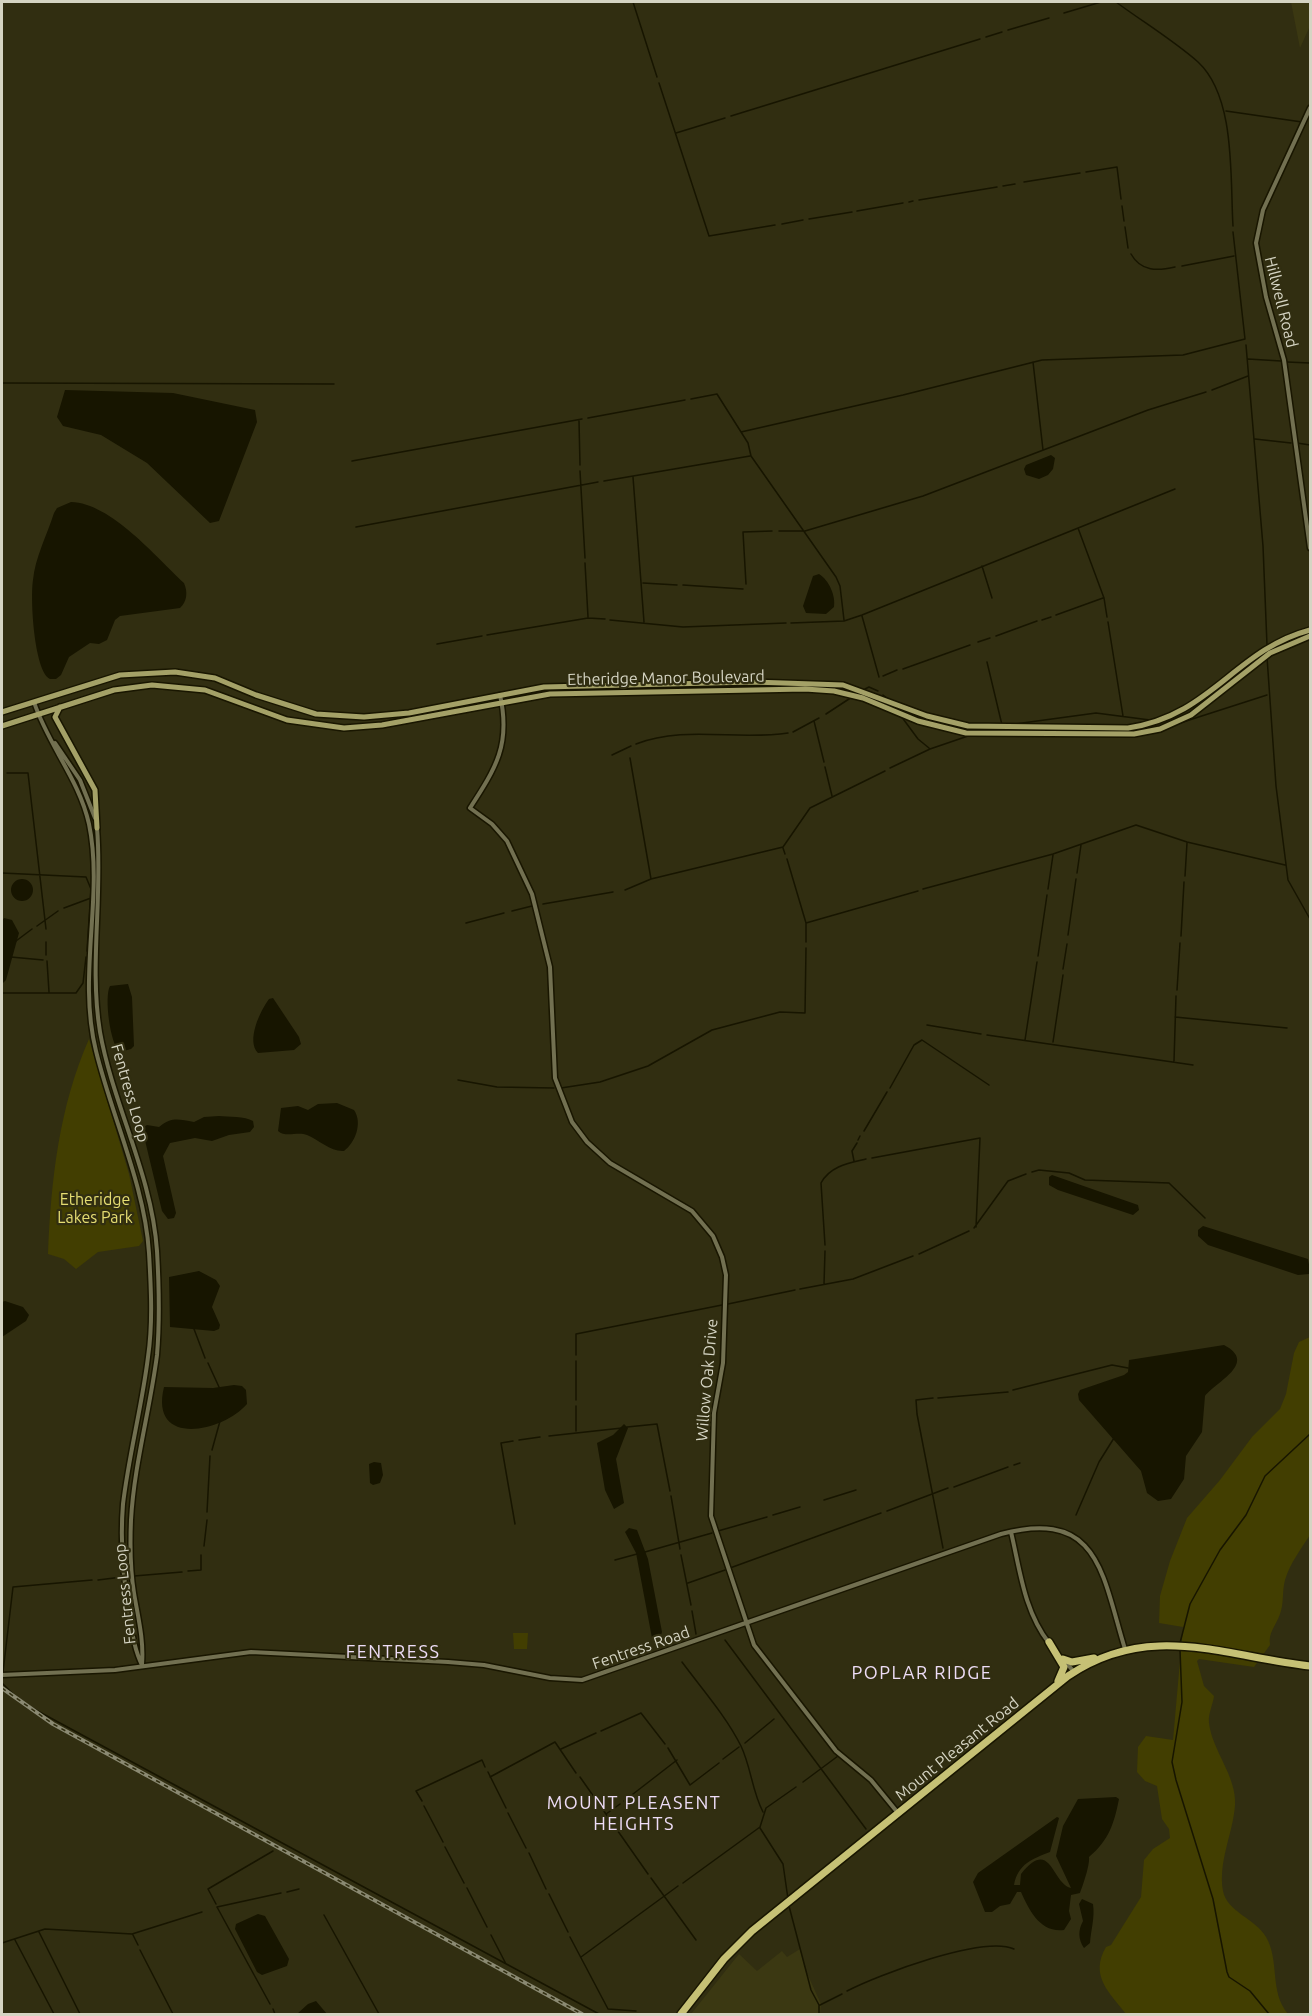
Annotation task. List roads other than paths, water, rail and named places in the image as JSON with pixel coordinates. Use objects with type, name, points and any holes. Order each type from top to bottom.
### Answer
[{"type":"highway","points":[[1049,1642],[1064,1668],[1051,1690]]},
{"type":"highway","name":"Mount Pleasant Road","points":[[681,2014],[742,1941],[1051,1690],[1074,1672],[1099,1657],[1125,1649],[1196,1648],[1237,1652],[1311,1666]]},
{"type":"highway","points":[[1063,1659],[1072,1662],[1099,1657]]},
{"type":"main road","name":"Etheridge Manor Boulevard","points":[[2,726],[114,690],[174,685],[220,694],[287,720],[344,728],[382,725],[554,686],[815,683],[843,684],[927,716],[968,726],[1128,728],[1147,725],[1185,710],[1267,647],[1311,630]]},
{"type":"main road","name":"Etheridge Manor Boulevard","points":[[2,712],[96,681],[152,672],[175,672],[215,678],[316,714],[335,716],[370,717],[500,698],[566,693],[817,689],[863,698],[918,721],[966,733],[1120,735],[1160,729],[1191,715],[1270,653],[1311,636]]},
{"type":"main road","points":[[61,706],[55,717],[95,790],[98,828]]},
{"type":"street","name":"Hillwell Road","points":[[1311,108],[1263,210],[1256,243],[1266,297],[1284,360],[1311,548]]},
{"type":"street","name":"Willow Oak Drive","points":[[500,698],[504,729],[501,753],[495,769],[470,808],[492,824],[507,841],[532,894],[550,968],[555,1078],[572,1122],[587,1143],[609,1163],[692,1211],[713,1236],[722,1257],[726,1275],[723,1363],[714,1413],[711,1516],[747,1623],[759,1652],[836,1750],[871,1780],[898,1814]]},
{"type":"street","name":"Fentress Loop","points":[[34,702],[38,714],[73,779],[89,824],[92,854],[87,980],[92,1031],[136,1185],[149,1249],[149,1356],[123,1504],[122,1539],[128,1605],[136,1654],[142,1665]]},
{"type":"street","name":"Fentress Loop","points":[[52,740],[60,748],[88,795],[98,828],[100,855],[96,985],[99,1021],[108,1066],[145,1187],[157,1248],[159,1317],[156,1356],[131,1517],[131,1569],[144,1650],[142,1665]]},
{"type":"street","name":"Fentress Road","points":[[2,1675],[91,1671],[241,1652],[276,1652],[458,1663],[550,1678],[582,1680],[1011,1532],[1042,1527],[1056,1529],[1073,1536],[1089,1550],[1103,1576],[1125,1649]]},
{"type":"street","points":[[1011,1532],[1029,1608],[1039,1630],[1074,1672]]},
{"type":"waterway","points":[[633,2],[657,77]]},
{"type":"waterway","points":[[1064,13],[1101,2]]},
{"type":"waterway","points":[[1116,2],[1188,54],[1210,77],[1219,96],[1229,139],[1233,226]]},
{"type":"waterway","points":[[1008,30],[1049,18]]},
{"type":"waterway","points":[[986,37],[1002,32]]},
{"type":"waterway","points":[[731,116],[980,39]]},
{"type":"waterway","points":[[659,83],[709,236],[775,225]]},
{"type":"waterway","points":[[1226,111],[1302,122]]},
{"type":"waterway","points":[[676,133],[725,118]]},
{"type":"waterway","points":[[1086,172],[1117,167],[1121,199]]},
{"type":"waterway","points":[[1024,182],[1080,173]]},
{"type":"waterway","points":[[1003,186],[1015,184]]},
{"type":"waterway","points":[[919,200],[997,187]]},
{"type":"waterway","points":[[909,202],[913,201]]},
{"type":"waterway","points":[[857,211],[903,203]]},
{"type":"waterway","points":[[1122,206],[1124,221]]},
{"type":"waterway","points":[[809,219],[852,212]]},
{"type":"waterway","points":[[782,224],[803,220]]},
{"type":"waterway","points":[[1125,227],[1128,248]]},
{"type":"waterway","points":[[1233,232],[1245,339]]},
{"type":"waterway","points":[[1131,254],[1140,264],[1150,269],[1175,267]]},
{"type":"waterway","points":[[1182,266],[1234,256]]},
{"type":"waterway","points":[[741,432],[1042,360],[1183,355],[1245,339]]},
{"type":"waterway","points":[[1246,345],[1263,546],[1267,645]]},
{"type":"waterway","points":[[1248,359],[1281,361]]},
{"type":"waterway","points":[[1033,362],[1043,450]]},
{"type":"waterway","points":[[1287,362],[1310,363]]},
{"type":"waterway","points":[[1212,390],[1248,376]]},
{"type":"waterway","points":[[2,383],[334,384]]},
{"type":"waterway","points":[[779,531],[805,531],[923,496],[1148,410],[1206,392]]},
{"type":"waterway","points":[[691,399],[717,394],[748,443],[751,456],[836,577],[840,586],[844,620]]},
{"type":"waterway","points":[[588,418],[685,400]]},
{"type":"waterway","points":[[352,461],[582,419]]},
{"type":"waterway","points":[[579,421],[580,465]]},
{"type":"waterway","points":[[1255,439],[1291,443]]},
{"type":"waterway","points":[[1297,443],[1310,445]]},
{"type":"waterway","points":[[604,481],[750,456]]},
{"type":"waterway","points":[[580,471],[585,558]]},
{"type":"waterway","points":[[633,477],[644,622]]},
{"type":"waterway","points":[[356,527],[598,482]]},
{"type":"waterway","points":[[791,623],[844,621],[862,615],[1175,489]]},
{"type":"waterway","points":[[1078,528],[1104,598],[1107,617]]},
{"type":"waterway","points":[[746,584],[743,532],[772,531]]},
{"type":"waterway","points":[[585,563],[588,617]]},
{"type":"waterway","points":[[982,566],[992,598]]},
{"type":"waterway","points":[[643,583],[677,585]]},
{"type":"waterway","points":[[683,585],[743,589]]},
{"type":"waterway","points":[[1056,615],[1103,598]]},
{"type":"waterway","points":[[862,616],[879,677]]},
{"type":"waterway","points":[[1042,620],[1051,617]]},
{"type":"waterway","points":[[487,635],[588,618],[605,619]]},
{"type":"waterway","points":[[610,620],[683,627],[786,623]]},
{"type":"waterway","points":[[996,636],[1037,621]]},
{"type":"waterway","points":[[1108,622],[1123,716]]},
{"type":"waterway","points":[[437,644],[482,636]]},
{"type":"waterway","points":[[978,642],[990,638]]},
{"type":"waterway","points":[[903,669],[970,645]]},
{"type":"waterway","points":[[1267,657],[1276,786],[1288,880],[1310,919]]},
{"type":"waterway","points":[[987,662],[1002,725]]},
{"type":"waterway","points":[[883,676],[897,670]]},
{"type":"waterway","points":[[865,689],[869,687],[878,691]]},
{"type":"waterway","points":[[883,695],[888,699]]},
{"type":"waterway","points":[[1180,723],[1267,695]]},
{"type":"waterway","points":[[826,714],[852,697]]},
{"type":"waterway","points":[[1015,724],[1096,713],[1150,720]]},
{"type":"waterway","points":[[901,716],[918,739],[929,748]]},
{"type":"waterway","points":[[793,732],[819,718]]},
{"type":"waterway","points":[[814,721],[824,762]]},
{"type":"waterway","points":[[636,744],[673,735],[788,733]]},
{"type":"waterway","points":[[890,768],[930,749],[971,735]]},
{"type":"waterway","points":[[612,755],[631,746]]},
{"type":"waterway","points":[[630,758],[651,879]]},
{"type":"waterway","points":[[825,767],[832,796]]},
{"type":"waterway","points":[[625,890],[651,879],[783,847],[810,808],[885,771]]},
{"type":"waterway","points":[[7,773],[28,773],[46,929]]},
{"type":"waterway","points":[[923,889],[1053,854],[1136,825],[1187,842],[1285,865]]},
{"type":"waterway","points":[[1185,876],[1187,843]]},
{"type":"waterway","points":[[1077,873],[1081,845]]},
{"type":"waterway","points":[[783,848],[785,854]]},
{"type":"waterway","points":[[1048,889],[1053,855]]},
{"type":"waterway","points":[[787,859],[806,923],[806,942]]},
{"type":"waterway","points":[[2,873],[86,877],[91,889],[87,951]]},
{"type":"waterway","points":[[1068,935],[1076,879]]},
{"type":"waterway","points":[[1181,936],[1184,882]]},
{"type":"waterway","points":[[806,923],[918,891]]},
{"type":"waterway","points":[[543,904],[613,892]]},
{"type":"waterway","points":[[1038,956],[1047,895]]},
{"type":"waterway","points":[[64,908],[91,898]]},
{"type":"waterway","points":[[512,911],[532,906]]},
{"type":"waterway","points":[[37,926],[58,911]]},
{"type":"waterway","points":[[466,923],[504,913]]},
{"type":"waterway","points":[[16,941],[32,929]]},
{"type":"waterway","points":[[46,942],[46,955]]},
{"type":"waterway","points":[[1177,990],[1180,943]]},
{"type":"waterway","points":[[1063,969],[1067,944]]},
{"type":"waterway","points":[[561,1088],[600,1082],[648,1066],[712,1030],[780,1012],[805,1013],[806,948]]},
{"type":"waterway","points":[[11,957],[43,960]]},
{"type":"waterway","points":[[2,993],[76,993],[83,983],[86,957]]},
{"type":"waterway","points":[[47,961],[49,992]]},
{"type":"waterway","points":[[1025,1040],[1037,962]]},
{"type":"waterway","points":[[1053,1042],[1063,975]]},
{"type":"waterway","points":[[1174,1061],[1176,996]]},
{"type":"waterway","points":[[1175,1017],[1287,1028]]},
{"type":"waterway","points":[[927,1025],[981,1034]]},
{"type":"waterway","points":[[987,1035],[1193,1065]]},
{"type":"waterway","points":[[890,1088],[914,1045],[922,1040],[989,1085]]},
{"type":"waterway","points":[[458,1080],[497,1087],[554,1088]]},
{"type":"waterway","points":[[864,1131],[887,1092]]},
{"type":"waterway","points":[[858,1140],[860,1136]]},
{"type":"waterway","points":[[872,1158],[980,1138],[976,1227]]},
{"type":"waterway","points":[[854,1161],[852,1151],[857,1143]]},
{"type":"waterway","points":[[825,1245],[821,1183],[835,1169],[866,1159]]},
{"type":"waterway","points":[[1032,1172],[1039,1170],[1069,1173],[1085,1180],[1169,1183],[1205,1218]]},
{"type":"waterway","points":[[974,1228],[1008,1181],[1026,1174]]},
{"type":"waterway","points":[[919,1254],[969,1231]]},
{"type":"waterway","points":[[824,1284],[825,1251]]},
{"type":"waterway","points":[[800,1289],[853,1279],[913,1256]]},
{"type":"waterway","points":[[728,1304],[795,1290]]},
{"type":"waterway","points":[[576,1355],[576,1334],[722,1305]]},
{"type":"waterway","points":[[194,1329],[205,1358]]},
{"type":"waterway","points":[[576,1361],[576,1400]]},
{"type":"waterway","points":[[208,1363],[219,1387]]},
{"type":"waterway","points":[[1013,1390],[1112,1365],[1128,1368]]},
{"type":"waterway","points":[[938,1398],[1008,1392]]},
{"type":"waterway","points":[[933,1398],[916,1400],[943,1548]]},
{"type":"waterway","points":[[576,1406],[576,1431]]},
{"type":"waterway","points":[[212,1450],[220,1421]]},
{"type":"waterway","points":[[627,1427],[657,1424],[670,1491]]},
{"type":"waterway","points":[[549,1436],[622,1428]]},
{"type":"waterway","points":[[1180,1643],[1190,1604],[1220,1550],[1246,1515],[1265,1476],[1310,1434]]},
{"type":"waterway","points":[[519,1440],[540,1437]]},
{"type":"waterway","points":[[1076,1515],[1099,1462],[1114,1438]]},
{"type":"waterway","points":[[513,1441],[501,1443],[515,1524]]},
{"type":"waterway","points":[[207,1512],[210,1456]]},
{"type":"waterway","points":[[1014,1465],[1020,1463]]},
{"type":"waterway","points":[[954,1487],[1008,1467]]},
{"type":"waterway","points":[[887,1511],[948,1488]]},
{"type":"waterway","points":[[824,1500],[856,1490]]},
{"type":"waterway","points":[[671,1496],[680,1549]]},
{"type":"waterway","points":[[773,1515],[800,1507]]},
{"type":"waterway","points":[[730,1568],[881,1513]]},
{"type":"waterway","points":[[718,1531],[767,1517]]},
{"type":"waterway","points":[[204,1546],[207,1520]]},
{"type":"waterway","points":[[645,1552],[712,1533]]},
{"type":"waterway","points":[[615,1560],[637,1554]]},
{"type":"waterway","points":[[188,1571],[201,1570],[201,1555]]},
{"type":"waterway","points":[[681,1555],[691,1605]]},
{"type":"waterway","points":[[688,1583],[725,1570]]},
{"type":"waterway","points":[[134,1576],[182,1572]]},
{"type":"waterway","points":[[98,1580],[122,1577]]},
{"type":"waterway","points":[[3,1672],[13,1587],[92,1580]]},
{"type":"waterway","points":[[692,1611],[696,1634]]},
{"type":"waterway","points":[[725,1640],[866,1829]]},
{"type":"waterway","points":[[1180,1650],[1182,1702],[1172,1762],[1176,1780],[1213,1899],[1227,1972],[1229,1977],[1250,1991],[1269,2014]]},
{"type":"waterway","points":[[682,1662],[721,1713],[741,1746],[763,1812]]},
{"type":"waterway","points":[[2,1683],[21,1702],[599,2014]]},
{"type":"waterway","points":[[601,1731],[641,1713],[665,1744]]},
{"type":"waterway","points":[[745,1743],[774,1719]]},
{"type":"waterway","points":[[561,1749],[596,1733]]},
{"type":"waterway","points":[[490,1777],[555,1742],[576,1773]]},
{"type":"waterway","points":[[723,1759],[739,1747]]},
{"type":"waterway","points":[[668,1748],[690,1785],[719,1763]]},
{"type":"waterway","points":[[803,1782],[838,1756]]},
{"type":"waterway","points":[[422,1801],[416,1791],[482,1760],[485,1767]]},
{"type":"waterway","points":[[624,1801],[677,1760]]},
{"type":"waterway","points":[[488,1772],[506,1808]]},
{"type":"waterway","points":[[580,1777],[648,1874]]},
{"type":"waterway","points":[[683,1883],[760,1827],[766,1808],[796,1787]]},
{"type":"waterway","points":[[606,1814],[620,1804]]},
{"type":"waterway","points":[[424,1806],[443,1842]]},
{"type":"waterway","points":[[508,1813],[526,1848]]},
{"type":"waterway","points":[[760,1828],[783,1864],[788,1899]]},
{"type":"waterway","points":[[445,1847],[464,1883]]},
{"type":"waterway","points":[[216,1904],[208,1889],[273,1851]]},
{"type":"waterway","points":[[529,1853],[546,1889]]},
{"type":"waterway","points":[[651,1878],[696,1940]]},
{"type":"waterway","points":[[581,1957],[678,1886]]},
{"type":"waterway","points":[[467,1888],[487,1927]]},
{"type":"waterway","points":[[287,1892],[299,1889]]},
{"type":"waterway","points":[[217,1907],[281,1893]]},
{"type":"waterway","points":[[549,1894],[568,1932]]},
{"type":"waterway","points":[[789,1906],[811,1990],[819,2005],[819,2014]]},
{"type":"waterway","points":[[217,1907],[270,2004]]},
{"type":"waterway","points":[[2,1943],[45,1929],[132,1934],[202,1912]]},
{"type":"waterway","points":[[324,1915],[379,2014]]},
{"type":"waterway","points":[[39,1932],[80,2014]]},
{"type":"waterway","points":[[133,1935],[138,1945]]},
{"type":"waterway","points":[[491,1935],[506,1964]]},
{"type":"waterway","points":[[570,1937],[608,2009],[636,2011]]},
{"type":"waterway","points":[[15,1940],[54,2014]]},
{"type":"waterway","points":[[847,1991],[905,1967],[956,1952],[979,1947],[999,1946],[1014,1949]]},
{"type":"waterway","points":[[140,1950],[173,2014]]},
{"type":"waterway","points":[[820,2005],[842,1994]]},
{"type":"waterway","points":[[273,2009],[275,2014]]},
{"type":"railway","points":[[2,1688],[53,1724],[582,2014]]},
{"type":"district","name":"FENTRESS","points":[[393,1652]]},
{"type":"district","name":"POPLAR RIDGE","points":[[922,1673]]},
{"type":"district","name":"MOUNT PLEASENT HEIGHTS","points":[[634,1813]]},
{"type":"park label","name":"Etheridge Lakes Park","points":[[95,1209]]}]
